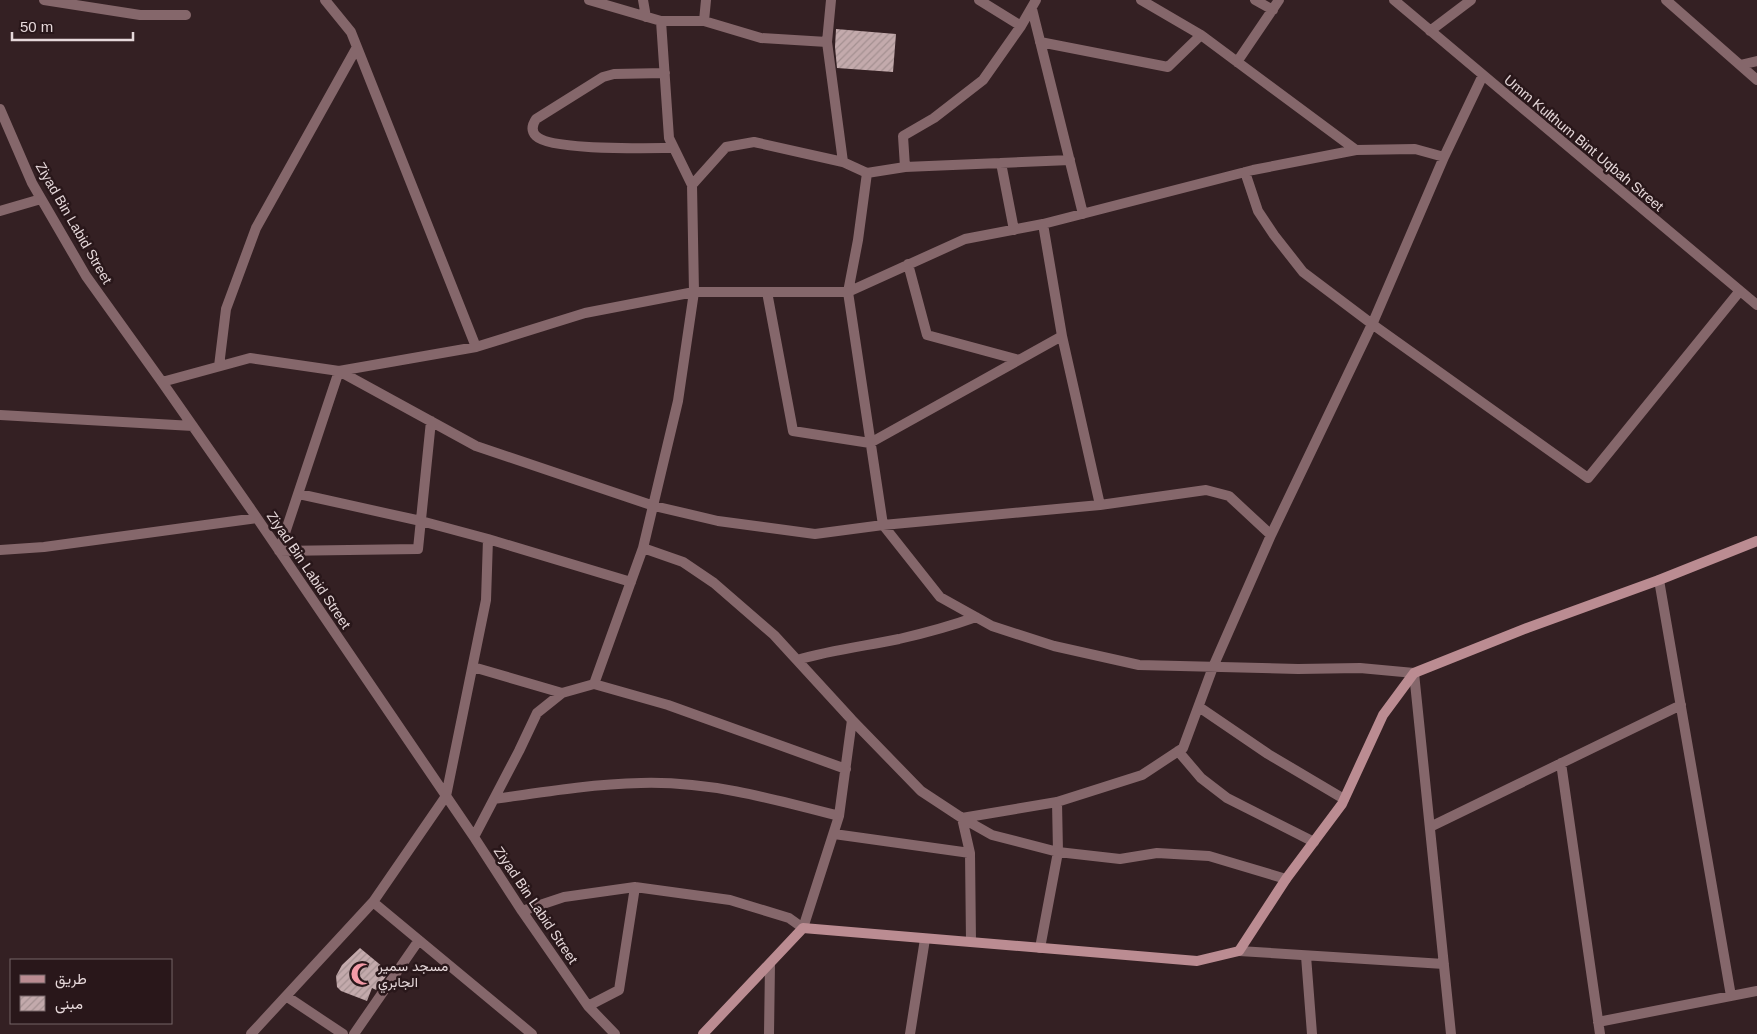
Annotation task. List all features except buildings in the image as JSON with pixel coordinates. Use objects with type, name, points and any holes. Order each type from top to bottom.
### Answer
[{"type":"street","points":[[44,0],[140,15],[186,14]]},
{"type":"street","points":[[325,0],[351,32],[476,347]]},
{"type":"street","points":[[589,0],[661,22],[704,21],[761,38],[827,42]]},
{"type":"street","points":[[643,0],[646,17]]},
{"type":"street","points":[[704,21],[706,0]]},
{"type":"street","points":[[831,0],[827,42],[843,162]]},
{"type":"street","points":[[979,0],[1021,26]]},
{"type":"street","points":[[1141,0],[1202,35],[1356,150]]},
{"type":"street","points":[[1255,0],[1272,10]]},
{"type":"street","points":[[1237,62],[1279,0]]},
{"type":"street","name":"Umm Kulthum Bint Uqbah Street","points":[[1394,0],[1739,292],[1757,305]]},
{"type":"street","points":[[1430,31],[1471,0]]},
{"type":"street","points":[[1666,0],[1757,80]]},
{"type":"street","points":[[905,167],[904,136],[934,118],[983,80],[1034,5]]},
{"type":"street","points":[[1034,5],[1040,42],[1083,214]]},
{"type":"street","points":[[594,684],[644,548],[678,401],[694,292],[692,185],[669,138],[661,22]]},
{"type":"street","points":[[1040,42],[1168,67],[1202,35]]},
{"type":"street","points":[[219,366],[226,309],[256,228],[357,47]]},
{"type":"street","points":[[1740,65],[1757,61]]},
{"type":"street","points":[[665,73],[614,74],[603,77],[536,119],[533,123],[533,132],[541,140],[570,146],[674,148]]},
{"type":"street","points":[[962,818],[1057,802],[1142,775],[1183,748],[1213,667],[1271,535],[1372,324],[1444,157],[1483,75]]},
{"type":"street","name":"Ziyad Bin Labid Street","points":[[0,109],[32,184],[86,276],[257,518],[588,1006],[615,1034]]},
{"type":"street","points":[[692,185],[726,147],[754,142],[843,162],[867,173],[905,167],[1070,160]]},
{"type":"street","points":[[162,382],[250,358],[340,372],[476,347],[585,312],[694,292],[848,292],[965,239],[1043,224],[1245,172],[1356,150],[1415,149],[1444,157]]},
{"type":"street","points":[[1001,163],[1014,230]]},
{"type":"street","points":[[1245,172],[1258,211],[1303,272],[1372,324],[1588,478],[1739,292]]},
{"type":"street","points":[[867,173],[858,240],[848,292],[883,525],[940,597],[992,626],[1054,646],[1139,665],[1298,669],[1360,668],[1414,673],[1757,541]]},
{"type":"street","points":[[0,211],[41,199]]},
{"type":"street","points":[[1043,224],[1062,336],[1100,505]]},
{"type":"street","points":[[908,264],[928,335],[1019,360]]},
{"type":"street","points":[[767,292],[793,431],[870,443],[1062,336]]},
{"type":"street","points":[[340,372],[476,446],[654,506],[718,521],[816,534],[883,525],[1100,505],[1206,490],[1229,496],[1271,535]]},
{"type":"street","points":[[340,372],[279,551],[418,549],[431,421]]},
{"type":"street","points":[[0,415],[193,426]]},
{"type":"street","points":[[299,494],[421,521],[631,582]]},
{"type":"street","points":[[0,550],[44,547],[257,518]]},
{"type":"street","points":[[250,1034],[373,902],[446,796],[486,600],[488,539]]},
{"type":"street","points":[[644,548],[683,562],[714,583],[774,635],[852,720],[921,791],[992,835],[1058,852],[1120,859],[1157,853],[1209,856],[1286,879]]},
{"type":"street","points":[[1659,580],[1731,996]]},
{"type":"street","points":[[797,660],[817,654],[937,630],[976,618]]},
{"type":"street","points":[[473,667],[562,693]]},
{"type":"street","points":[[1239,952],[1286,879],[1344,799],[1383,715],[1414,673]]},
{"type":"street","points":[[1414,673],[1451,1034]]},
{"type":"street","points":[[474,837],[537,713],[562,693],[594,684],[668,705],[846,769]]},
{"type":"street","points":[[1430,827],[1680,704]]},
{"type":"street","points":[[1198,707],[1268,754],[1344,799]]},
{"type":"street","points":[[703,1034],[803,928],[840,816],[852,720]]},
{"type":"street","points":[[1178,751],[1201,778],[1227,798],[1314,842]]},
{"type":"street","points":[[1561,763],[1600,1034]]},
{"type":"street","points":[[494,799],[572,788],[642,783],[700,786],[754,794],[840,816]]},
{"type":"street","points":[[1040,948],[1058,852],[1057,802]]},
{"type":"street","points":[[962,818],[970,853],[971,942]]},
{"type":"street","points":[[834,834],[970,853]]},
{"type":"street","points":[[522,911],[564,897],[635,887],[730,900],[789,918],[803,928],[1197,961],[1239,952],[1444,964]]},
{"type":"street","points":[[588,1006],[619,990],[635,887]]},
{"type":"street","points":[[373,902],[532,1034]]},
{"type":"street","points":[[910,1034],[926,938]]},
{"type":"street","points":[[354,1034],[418,940]]},
{"type":"street","points":[[1306,956],[1312,1034]]},
{"type":"street","points":[[769,1034],[770,964]]},
{"type":"street","points":[[1598,1022],[1757,991]]},
{"type":"street","points":[[286,996],[343,1034]]},
{"type":"place","name":"مسجد سمير الجابري","points":[[362,974]]}]
